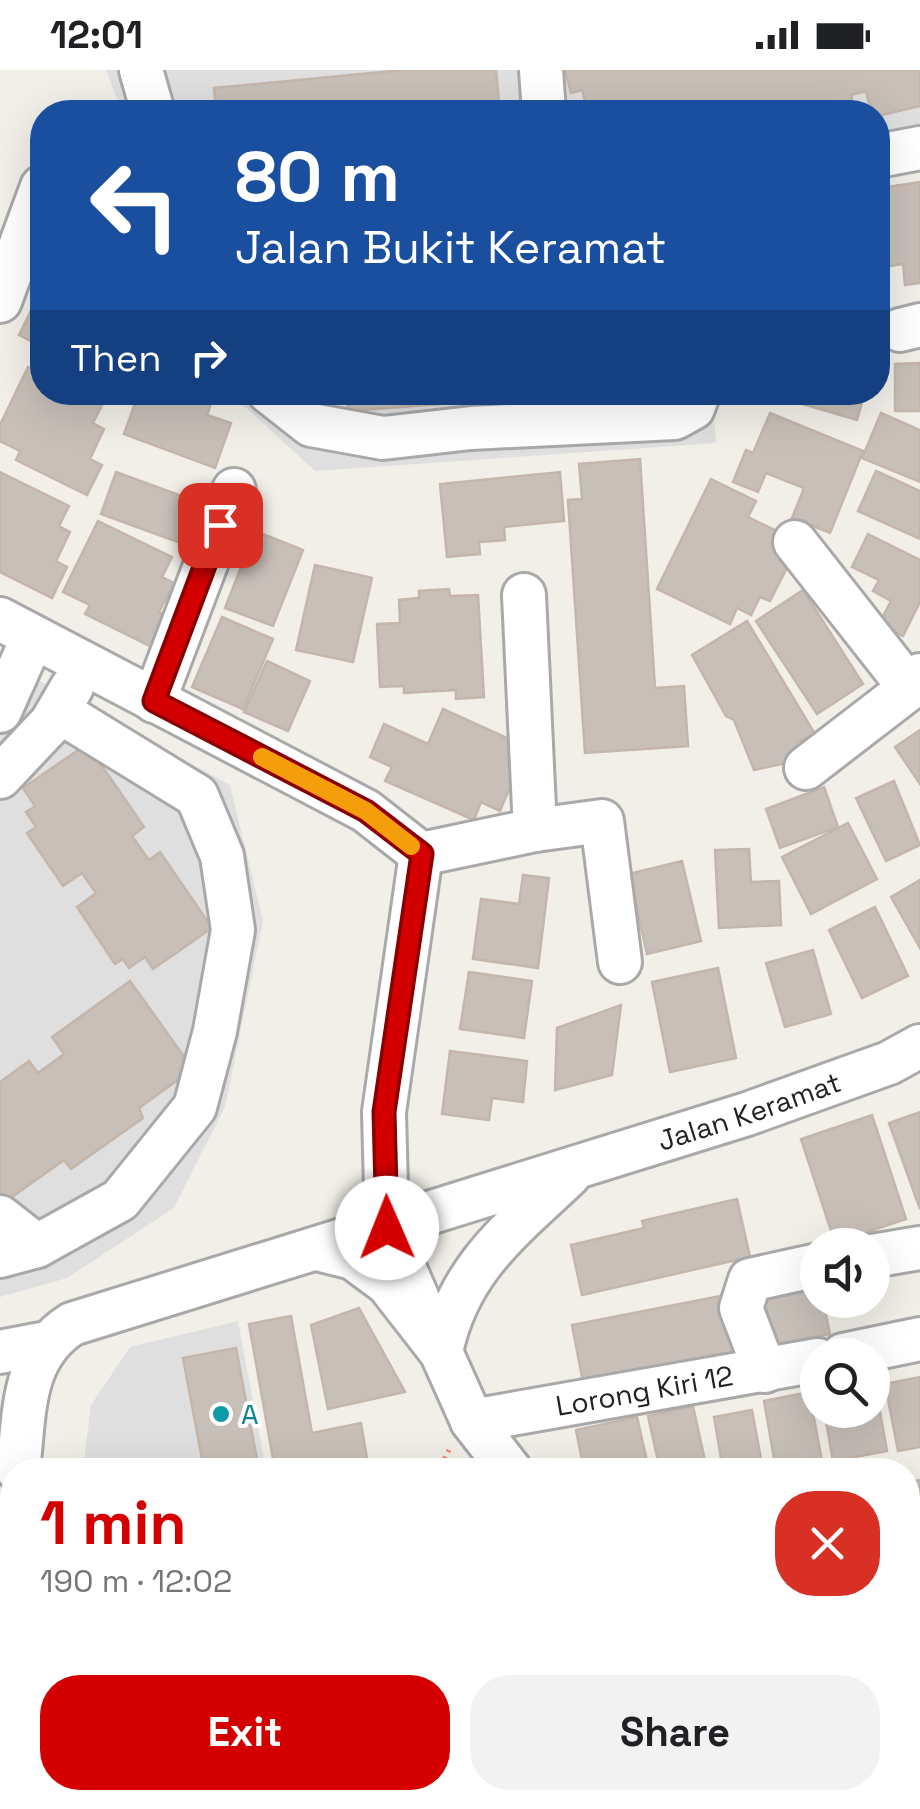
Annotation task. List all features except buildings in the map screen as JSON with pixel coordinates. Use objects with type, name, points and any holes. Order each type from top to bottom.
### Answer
[{"type":"street","points":[[141,70],[150,100]]},
{"type":"street","points":[[541,70],[543,100]]},
{"type":"street","points":[[890,154],[920,148]]},
{"type":"street","points":[[0,302],[30,220]]},
{"type":"street","points":[[286,405],[311,425],[383,438],[471,428],[675,418],[694,405]]},
{"type":"street","points":[[154,701],[234,490]]},
{"type":"street","points":[[795,542],[915,681],[806,768]]},
{"type":"street","points":[[524,596],[534,830]]},
{"type":"street","points":[[0,710],[16,628],[366,811],[422,854],[534,830],[602,821],[620,962]]},
{"type":"street","points":[[0,776],[60,712],[83,664]]},
{"type":"street","points":[[0,1217],[18,1251],[120,1200],[195,1107],[215,1032],[233,930],[222,856],[197,796],[60,712]]},
{"type":"street","points":[[422,854],[384,1112],[387,1228],[472,1421],[501,1458]]},
{"type":"street","name":"Jalan Keramat","points":[[0,1352],[46,1343],[72,1324],[747,1114],[889,1063],[920,1046]]},
{"type":"street","name":"Jalan Keramat","points":[[441,1352],[451,1310],[463,1285],[497,1245],[578,1167]]},
{"type":"street","points":[[890,1253],[920,1248]]},
{"type":"street","points":[[317,1249],[371,1268],[441,1352]]},
{"type":"street","points":[[765,1371],[741,1308],[750,1280],[800,1270]]},
{"type":"street","points":[[890,1345],[920,1339]]},
{"type":"street","points":[[20,1458],[34,1368],[46,1343]]},
{"type":"street","name":"Lorong Kiri 12","points":[[472,1421],[800,1364]]},
{"type":"shaded area","points":[[106,70],[920,70],[920,172],[890,178],[890,100],[117,100]]},
{"type":"shaded area","points":[[243,405],[713,405],[716,443],[315,471]]},
{"type":"shaded area","points":[[0,659],[230,785],[263,921],[225,1107],[174,1208],[67,1278],[0,1297]]},
{"type":"shaded area","points":[[238,1321],[264,1458],[84,1458],[91,1405],[130,1347]]},
{"type":"slow traffic","points":[[262,757],[366,811],[411,846]]},
{"type":"place","name":"A","points":[[221,1414]]},
{"type":"route","points":[[220,525],[154,701],[366,811],[422,854],[384,1112],[387,1228]]}]
